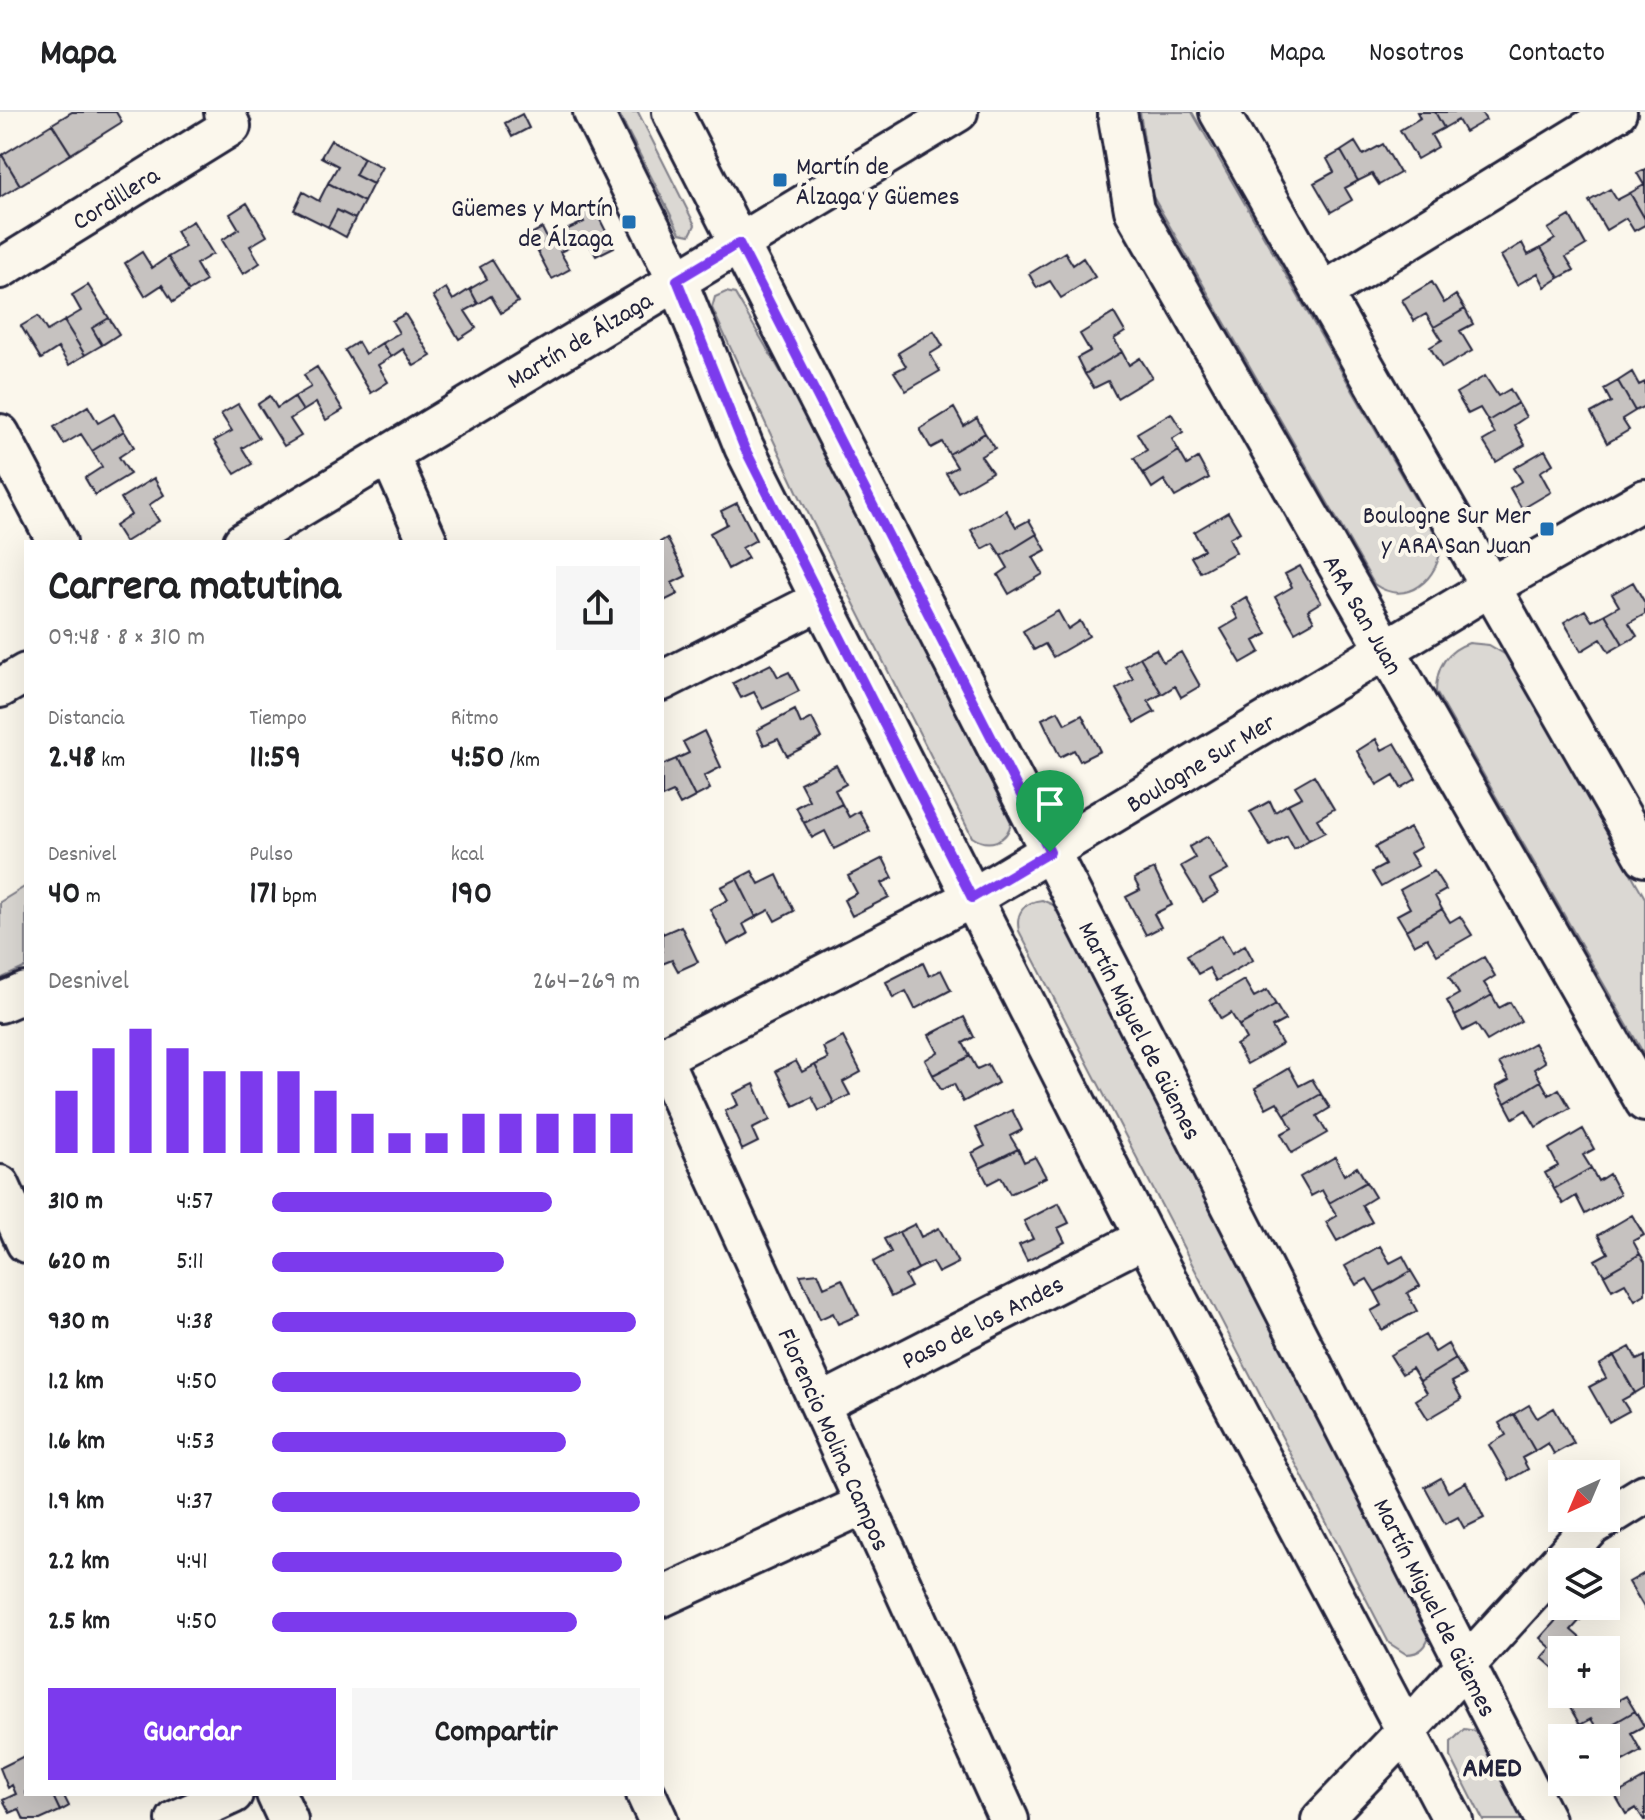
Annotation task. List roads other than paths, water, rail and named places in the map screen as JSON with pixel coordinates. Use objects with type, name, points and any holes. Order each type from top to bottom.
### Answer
[{"type":"street","points":[[593,112],[677,280],[744,447],[821,600],[1145,1238],[1453,1820]]},
{"type":"street","name":"Martín Miguel de Güemes","points":[[672,112],[1545,1820]]},
{"type":"street","name":"Martín de Álzaga","points":[[246,540],[958,112]]},
{"type":"street","name":"ARA San Juan","points":[[1117,112],[1134,210],[1645,1102]]},
{"type":"street","points":[[1219,112],[1645,857]]},
{"type":"street","points":[[1322,293],[1617,112]]},
{"type":"street","name":"Cordillera","points":[[0,269],[227,119]]},
{"type":"street","points":[[0,434],[56,540]]},
{"type":"street","points":[[389,454],[427,540]]},
{"type":"street","name":"Boulogne Sur Mer","points":[[664,1056],[972,898],[1490,587],[1645,499]]},
{"type":"street","points":[[664,680],[821,600]]},
{"type":"street","points":[[0,688],[24,674]]},
{"type":"street","points":[[0,1003],[24,993]]},
{"type":"street","name":"Florencio Molina Campos","points":[[664,1061],[1009,1820]]},
{"type":"street","points":[[0,1185],[24,1239]]},
{"type":"street","name":"Paso de los Andes","points":[[820,1404],[1145,1238]]},
{"type":"street","points":[[1620,1509],[1645,1494]]},
{"type":"street","points":[[664,1596],[865,1504]]},
{"type":"street","points":[[1321,1820],[1587,1532]]},
{"type":"street","points":[[176,1820],[229,1796]]},
{"type":"street","points":[[277,1796],[288,1820]]},
{"type":"street","points":[[647,1796],[658,1820]]},
{"type":"place","name":"Martín de Álzaga y Güemes","points":[[780,180]]},
{"type":"place","name":"Güemes y Martín de Álzaga","points":[[629,222]]},
{"type":"place","name":"Boulogne Sur Mer y ARA San Juan","points":[[1547,529]]},
{"type":"district","name":"AMED","points":[[1492,1766]]}]
